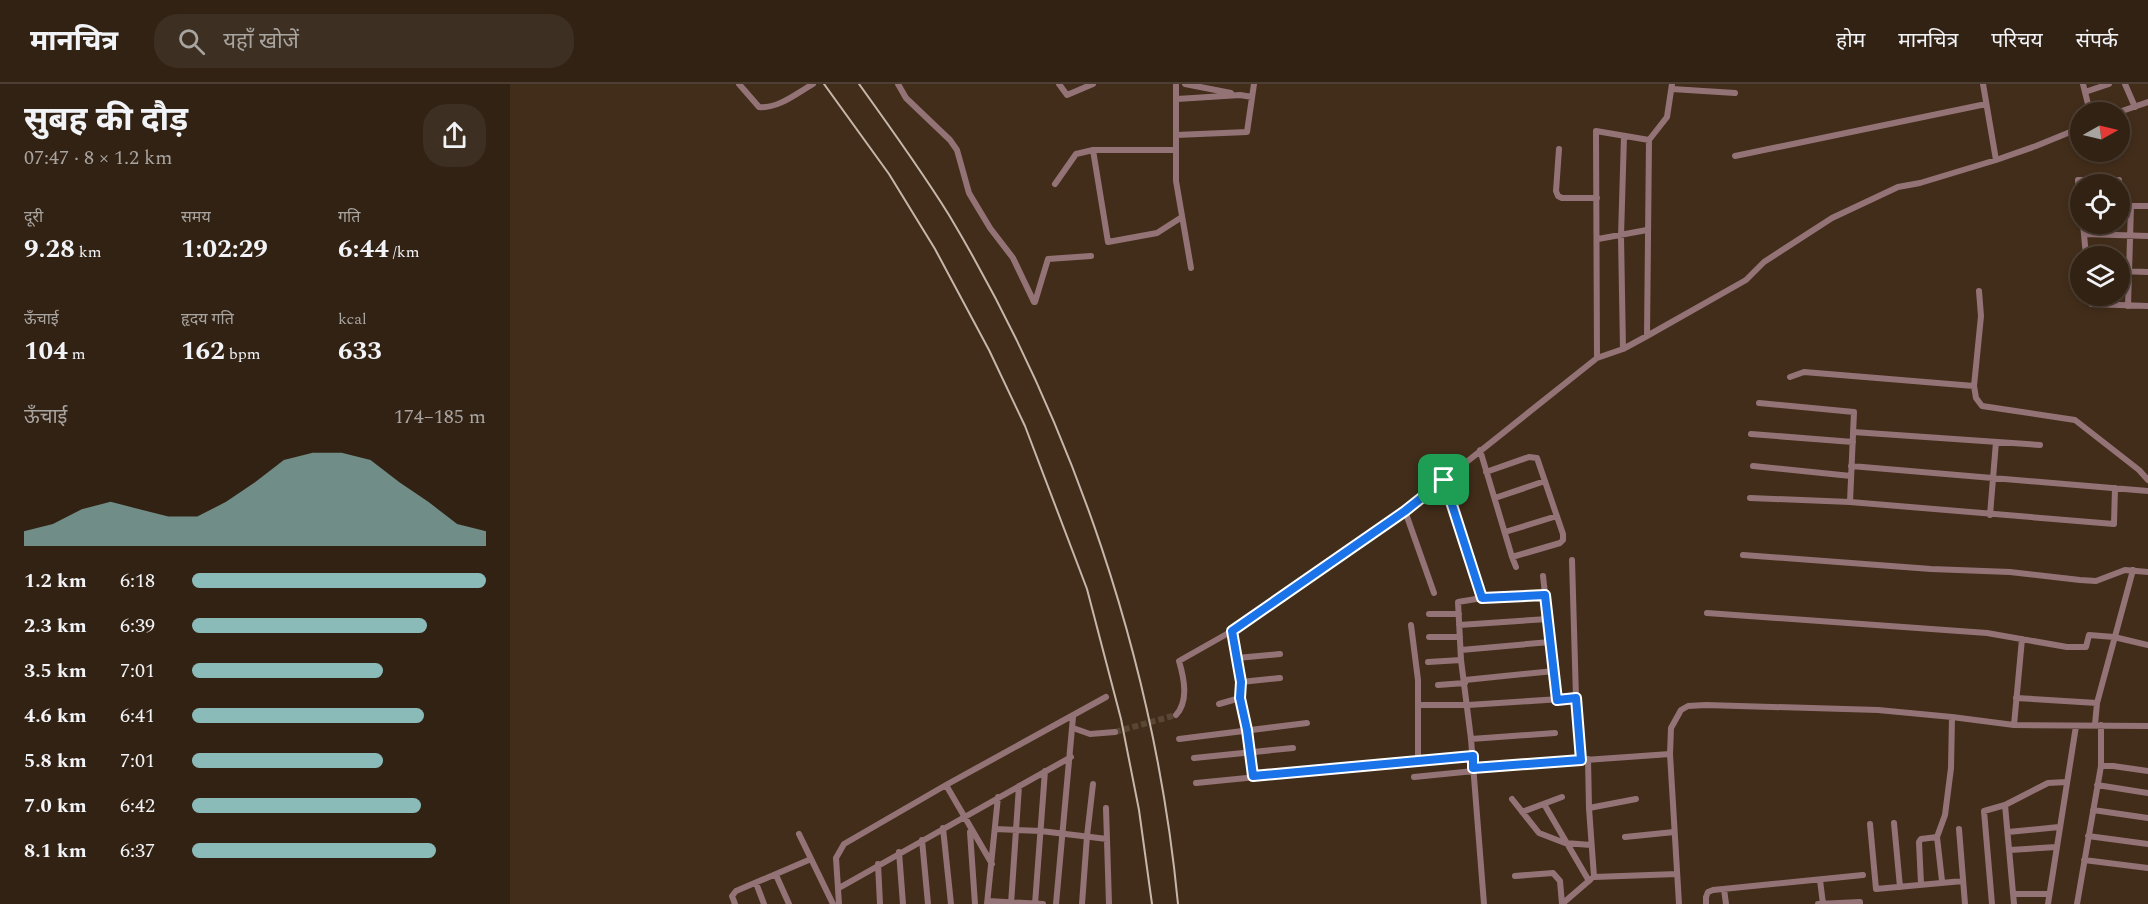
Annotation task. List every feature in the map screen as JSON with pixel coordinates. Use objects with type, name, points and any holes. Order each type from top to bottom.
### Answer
[{"type":"street","points":[[739,84],[759,107],[765,107],[778,104],[813,84]]},
{"type":"street","points":[[898,84],[906,98],[950,140],[957,150],[969,193],[990,228],[1013,258],[1034,302],[1048,259],[1091,256]]},
{"type":"street","points":[[1059,84],[1067,95],[1093,84]]},
{"type":"street","points":[[1176,84],[1176,181],[1191,268]]},
{"type":"street","points":[[1185,84],[1252,97]]},
{"type":"street","points":[[1176,135],[1247,132],[1254,84]]},
{"type":"street","points":[[1983,84],[1996,160]]},
{"type":"street","points":[[2083,84],[2088,102]]},
{"type":"street","points":[[2085,92],[2109,84]]},
{"type":"street","points":[[2124,84],[2134,107]]},
{"type":"street","points":[[1647,336],[1649,140],[1666,117],[1672,86],[1735,93]]},
{"type":"street","points":[[1177,99],[1240,95]]},
{"type":"street","points":[[2130,108],[2148,102]]},
{"type":"street","points":[[1735,156],[1986,104]]},
{"type":"street","points":[[1597,358],[1596,131],[1649,140]]},
{"type":"street","points":[[1176,715],[1183,703],[1184,685],[1179,661],[1232,631],[1405,511],[1597,358],[1647,336],[1746,280],[1764,262],[1832,218],[1898,187],[1920,183],[1996,160],[2070,132]]},
{"type":"street","points":[[1623,348],[1621,236],[1624,136]]},
{"type":"street","points":[[1559,149],[1556,191],[1558,196],[1597,198]]},
{"type":"street","points":[[1055,184],[1076,154],[1092,150],[1176,150]]},
{"type":"street","points":[[1092,150],[1108,242],[1157,233],[1182,217]]},
{"type":"street","points":[[2148,206],[2131,206],[2130,271],[2148,272]]},
{"type":"street","points":[[1598,239],[1647,230]]},
{"type":"street","points":[[2085,246],[2084,234],[2148,236]]},
{"type":"street","points":[[1979,291],[1981,316],[1974,386],[1976,398],[1982,405],[2075,420],[2139,470],[2148,480]]},
{"type":"street","points":[[2130,306],[2148,306]]},
{"type":"street","points":[[1790,377],[1804,372],[1974,386]]},
{"type":"street","points":[[1759,402],[1854,412],[1850,502]]},
{"type":"street","points":[[1853,432],[2040,445]]},
{"type":"street","points":[[1751,434],[1853,442]]},
{"type":"street","points":[[1990,515],[1996,442]]},
{"type":"street","points":[[1480,450],[1516,567]]},
{"type":"street","points":[[1486,472],[1533,456],[1537,458],[1563,534],[1563,540],[1560,543],[1512,557]]},
{"type":"street","points":[[1753,466],[1851,476]]},
{"type":"street","points":[[1851,466],[2148,490]]},
{"type":"street","points":[[1444,480],[1482,598]]},
{"type":"street","points":[[1495,498],[1545,481]]},
{"type":"street","points":[[1750,498],[1850,502],[2114,524],[2115,488]]},
{"type":"street","points":[[1405,511],[1434,593]]},
{"type":"street","points":[[1505,532],[1557,516]]},
{"type":"street","points":[[1743,555],[1931,569],[2010,572],[2096,581],[2125,570],[2148,572]]},
{"type":"street","points":[[1572,560],[1576,698],[1589,808],[1591,879]]},
{"type":"street","points":[[2077,904],[2101,766],[2097,703],[2133,570]]},
{"type":"street","points":[[1543,576],[1557,700]]},
{"type":"street","points":[[1484,904],[1473,756],[1461,660],[1458,602],[1482,598],[1545,595]]},
{"type":"street","points":[[1707,613],[1987,633],[2067,647],[2086,647],[2089,635],[2114,637],[2148,645]]},
{"type":"street","points":[[1429,614],[1459,614]]},
{"type":"street","points":[[1459,625],[1548,619]]},
{"type":"street","points":[[1411,625],[1419,705],[1418,761]]},
{"type":"street","points":[[1232,631],[1253,776]]},
{"type":"street","points":[[1429,637],[1460,637]]},
{"type":"street","points":[[2014,725],[2022,639]]},
{"type":"street","points":[[1461,650],[1550,642]]},
{"type":"street","points":[[1237,658],[1280,654]]},
{"type":"street","points":[[1428,662],[1461,660]]},
{"type":"street","points":[[1437,685],[1554,671]]},
{"type":"street","points":[[1241,682],[1280,678]]},
{"type":"street","points":[[839,904],[836,858],[844,844],[1106,697]]},
{"type":"street","points":[[1219,704],[1240,698]]},
{"type":"street","points":[[1419,705],[1468,705],[1576,698]]},
{"type":"street","points":[[2016,698],[2097,703]]},
{"type":"street","points":[[1679,904],[1670,753],[1671,728],[1675,717],[1681,710],[1697,705],[1878,710],[2014,725],[2148,726]]},
{"type":"street","points":[[1056,904],[1073,717]]},
{"type":"street","points":[[1942,881],[1937,837],[1945,815],[1951,768],[1952,717]]},
{"type":"street","points":[[1179,739],[1307,723]]},
{"type":"street","points":[[2048,904],[2076,726]]},
{"type":"street","points":[[1073,728],[1090,734],[1115,732]]},
{"type":"street","points":[[1471,739],[1555,733]]},
{"type":"street","points":[[1194,758],[1293,748]]},
{"type":"street","points":[[1414,777],[1474,769],[1670,753]]},
{"type":"street","points":[[1196,783],[1473,756]]},
{"type":"street","points":[[839,888],[899,852],[1071,758]]},
{"type":"street","points":[[2101,766],[2148,771]]},
{"type":"street","points":[[1035,904],[1045,771]]},
{"type":"street","points":[[1992,904],[1984,811],[2005,805],[2048,783],[2066,782]]},
{"type":"street","points":[[1083,904],[1093,784]]},
{"type":"street","points":[[946,785],[992,864]]},
{"type":"street","points":[[2097,785],[2148,793]]},
{"type":"street","points":[[1011,903],[1019,786]]},
{"type":"street","points":[[998,797],[988,903],[1043,904]]},
{"type":"street","points":[[1522,812],[1562,797]]},
{"type":"street","points":[[1512,799],[1539,833],[1565,843],[1591,845]]},
{"type":"street","points":[[1589,808],[1636,799]]},
{"type":"street","points":[[1544,804],[1565,843],[1591,879]]},
{"type":"street","points":[[2005,805],[2014,904]]},
{"type":"street","points":[[1106,808],[1108,904]]},
{"type":"street","points":[[2093,810],[2148,818]]},
{"type":"street","points":[[1894,823],[1900,887]]},
{"type":"street","points":[[1870,824],[1876,889],[1942,881],[1963,881]]},
{"type":"street","points":[[2008,832],[2059,827]]},
{"type":"street","points":[[943,828],[951,904]]},
{"type":"street","points":[[969,828],[975,904]]},
{"type":"street","points":[[995,829],[1041,831],[1107,839]]},
{"type":"street","points":[[1959,829],[1965,904]]},
{"type":"street","points":[[1625,837],[1674,832]]},
{"type":"street","points":[[799,834],[833,904]]},
{"type":"street","points":[[2088,836],[2148,844]]},
{"type":"street","points":[[1921,884],[1919,842],[1921,839],[1937,837]]},
{"type":"street","points":[[922,840],[928,904]]},
{"type":"street","points":[[2010,850],[2056,847]]},
{"type":"street","points":[[899,852],[903,904]]},
{"type":"street","points":[[735,904],[732,894],[811,859]]},
{"type":"street","points":[[2084,860],[2148,868]]},
{"type":"street","points":[[878,864],[880,904]]},
{"type":"street","points":[[1515,876],[1553,873],[1560,881],[1562,904]]},
{"type":"street","points":[[1562,904],[1591,879],[1677,874]]},
{"type":"street","points":[[776,875],[789,904]]},
{"type":"street","points":[[1706,904],[1708,892],[1724,889],[1863,875]]},
{"type":"street","points":[[1820,880],[1821,904],[1860,902],[1860,904]]},
{"type":"street","points":[[756,883],[764,904]]},
{"type":"street","points":[[1724,889],[1726,904]]},
{"type":"street","points":[[2014,894],[2049,894]]},
{"type":"tunnel","points":[[1115,732],[1176,715]]},
{"type":"railway","points":[[824,84],[889,174],[935,249],[989,350],[1025,426],[1087,589],[1121,719],[1139,810],[1152,904]]},
{"type":"railway","points":[[859,84],[949,215],[993,294],[1034,377],[1070,461],[1101,547],[1128,635],[1150,724],[1167,814],[1178,904]]},
{"type":"route","points":[[1444,480],[1482,598],[1545,595],[1557,700],[1576,698],[1581,760],[1473,768],[1473,756],[1253,776],[1232,631],[1405,511],[1444,480]]}]
